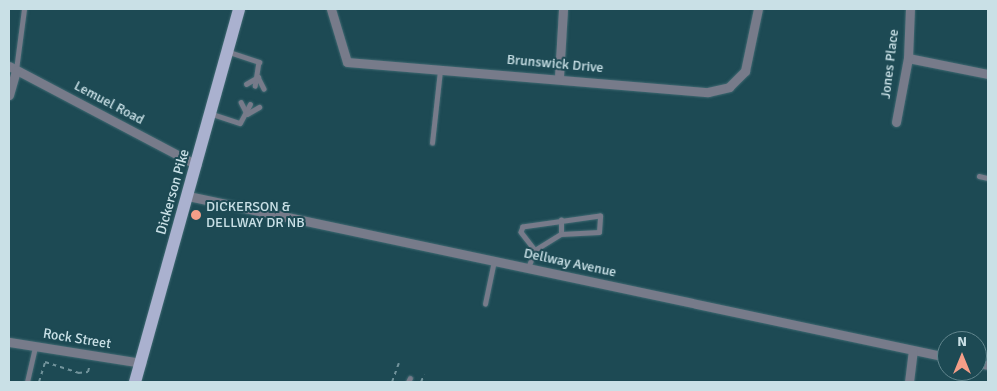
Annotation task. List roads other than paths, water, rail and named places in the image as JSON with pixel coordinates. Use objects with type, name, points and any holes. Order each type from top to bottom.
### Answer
[{"type":"main road","name":"Dickerson Pike","points":[[135,382],[239,9]]},
{"type":"street","name":"Brunswick Drive","points":[[331,9],[348,62],[559,77],[708,92],[729,87],[745,71],[758,9]]},
{"type":"street","points":[[559,77],[563,9]]},
{"type":"street","name":"Jones Place","points":[[896,122],[908,58],[910,9]]},
{"type":"street","points":[[908,58],[988,74]]},
{"type":"street","points":[[9,95],[12,68]]},
{"type":"street","name":"Lemuel Road","points":[[12,68],[196,165]]},
{"type":"street","name":"Dellway Avenue","points":[[188,196],[937,355]]},
{"type":"street","name":"Rock Street","points":[[9,342],[141,363]]},
{"type":"street","points":[[909,382],[913,351]]},
{"type":"lane","points":[[12,68],[24,9]]},
{"type":"lane","points":[[228,51],[259,62],[255,86]]},
{"type":"lane","points":[[432,143],[441,69]]},
{"type":"lane","points":[[246,84],[258,77]]},
{"type":"lane","points":[[258,77],[264,89]]},
{"type":"lane","points":[[241,102],[247,114]]},
{"type":"lane","points":[[211,113],[240,124],[247,114],[250,104]]},
{"type":"lane","points":[[247,114],[259,107]]},
{"type":"lane","points":[[979,176],[988,178]]},
{"type":"lane","points":[[528,268],[535,250],[561,234],[599,232],[600,216],[524,227],[521,232],[535,250]]},
{"type":"lane","points":[[561,234],[562,220]]},
{"type":"lane","points":[[485,304],[494,261]]},
{"type":"lane","points":[[27,382],[36,346]]},
{"type":"place","name":"DICKERSON & DELLWAY DR NB","points":[[196,215]]}]
